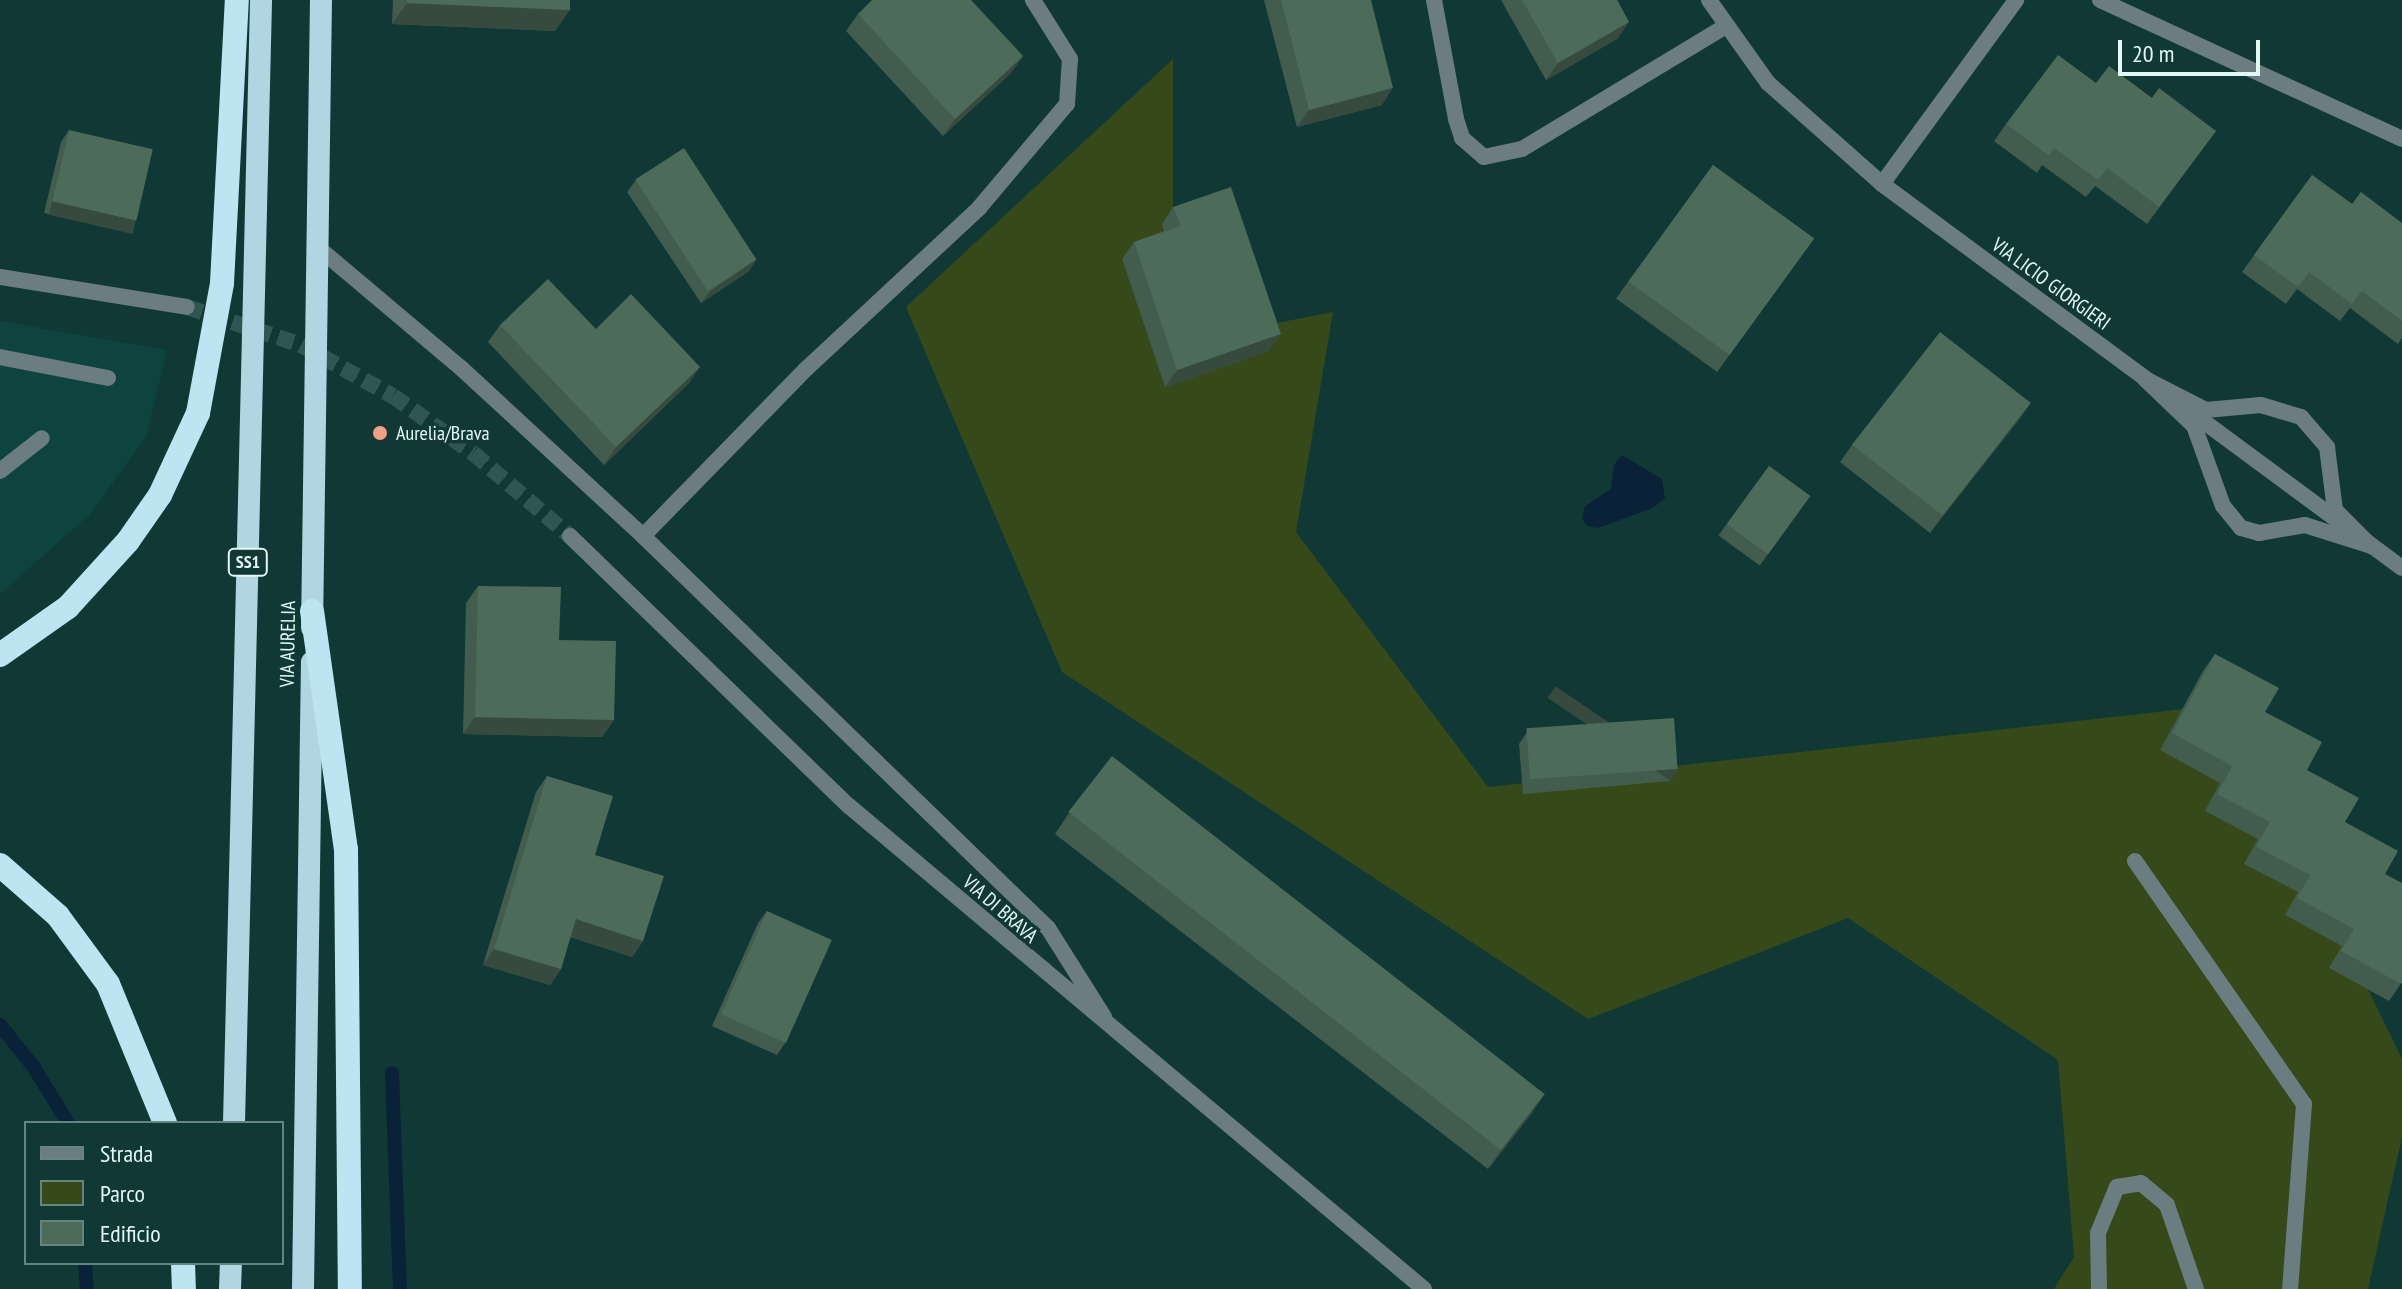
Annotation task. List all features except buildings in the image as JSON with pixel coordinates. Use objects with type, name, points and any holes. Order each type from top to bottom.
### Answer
[{"type":"highway","points":[[0,655],[68,607],[128,541],[160,495],[198,413],[222,283],[237,0]]},
{"type":"highway","name":"VIA AURELIA","points":[[234,1121],[261,0]]},
{"type":"highway","name":"VIA AURELIA","points":[[303,1289],[315,245],[321,0]]},
{"type":"highway","points":[[312,611],[336,750],[346,849],[350,1289]]},
{"type":"highway","points":[[0,865],[58,916],[108,984],[164,1121]]},
{"type":"highway","points":[[183,1265],[184,1289]]},
{"type":"highway","points":[[230,1289],[231,1265]]},
{"type":"street","points":[[643,536],[806,369],[979,208],[1067,104],[1070,59],[1033,0]]},
{"type":"street","points":[[1434,0],[1462,138],[1484,157],[1522,149],[1724,27]]},
{"type":"street","name":"VIA LICIO GIORGIERI","points":[[1709,0],[1724,27],[1768,83],[1882,184],[2402,568]]},
{"type":"street","points":[[1882,184],[2016,0]]},
{"type":"street","points":[[2100,0],[2402,139]]},
{"type":"street","points":[[315,245],[461,368],[643,536],[1048,928],[1113,1032]]},
{"type":"street","points":[[0,277],[187,307]]},
{"type":"street","points":[[0,357],[108,378]]},
{"type":"street","points":[[2145,379],[2206,410],[2261,405],[2301,417],[2327,447],[2335,510],[2371,546]]},
{"type":"street","points":[[2145,379],[2194,426],[2223,506],[2241,528],[2259,533],[2305,525],[2371,546]]},
{"type":"street","points":[[0,471],[42,438]]},
{"type":"street","name":"VIA DI BRAVA","points":[[570,536],[849,806],[1113,1032],[1424,1289]]},
{"type":"street","points":[[2135,861],[2304,1104],[2290,1289]]},
{"type":"street","points":[[2099,1289],[2098,1233],[2117,1187],[2141,1183],[2167,1205],[2196,1289]]},
{"type":"shaded area","points":[[0,321],[167,350],[146,437],[90,514],[0,594]]},
{"type":"shaded area","points":[[1622,455],[1662,479],[1665,498],[1653,508],[1598,528],[1587,526],[1582,518],[1585,506],[1611,489],[1614,465]]},
{"type":"green space","points":[[1173,59],[1173,343],[1333,312],[1296,532],[1488,787],[2229,704],[2402,1059],[2402,1137],[2368,1289],[2054,1289],[2074,1257],[2058,1060],[1848,918],[1588,1019],[1062,672],[906,307]]},
{"type":"waterway","points":[[0,1025],[33,1066],[67,1121]]},
{"type":"waterway","points":[[392,1073],[400,1289]]},
{"type":"waterway","points":[[85,1265],[87,1289]]},
{"type":"tunnel","points":[[187,307],[301,345],[393,396],[473,453],[570,536]]},
{"type":"place","name":"Aurelia/Brava","points":[[380,433]]}]
